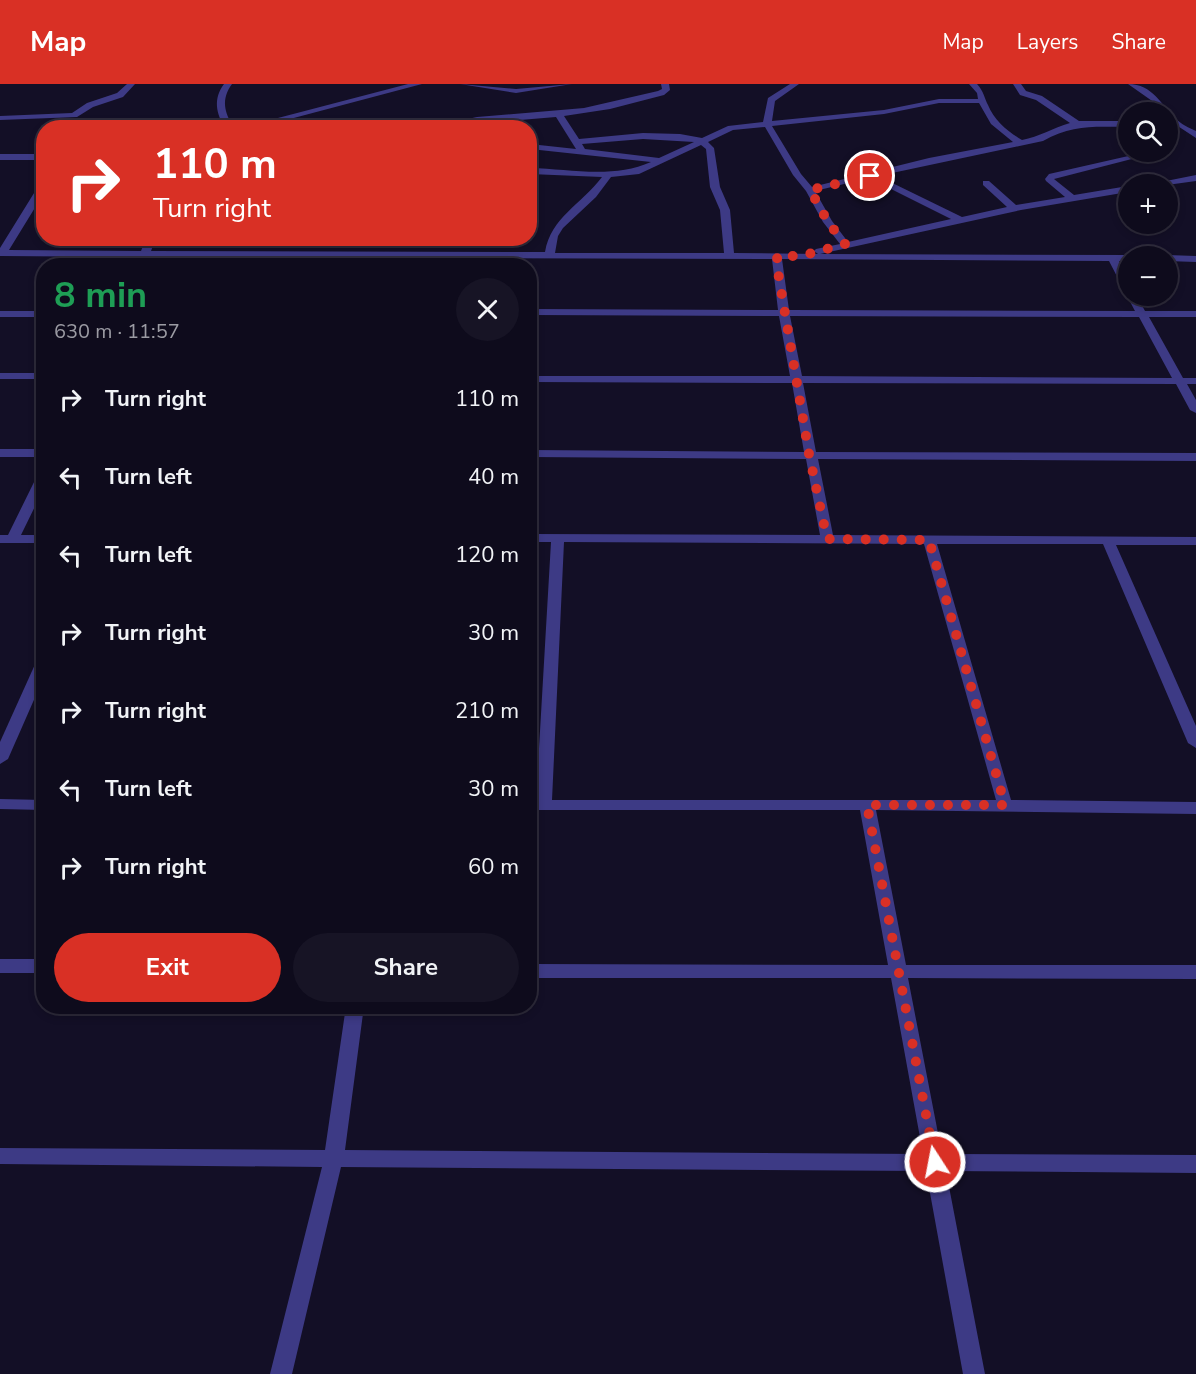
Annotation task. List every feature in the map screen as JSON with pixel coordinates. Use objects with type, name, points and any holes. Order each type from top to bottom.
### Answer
[{"type":"street","points":[[0,118],[74,115],[90,105],[120,95],[131,84]]},
{"type":"street","points":[[225,120],[220,102],[222,92],[228,84]]},
{"type":"street","points":[[276,120],[418,84]]},
{"type":"street","points":[[464,84],[516,91],[568,84]]},
{"type":"street","points":[[463,120],[559,114],[623,104],[661,93],[666,90],[664,84]]},
{"type":"street","points":[[795,84],[771,100],[767,124],[797,175],[810,190],[828,222],[845,244]]},
{"type":"street","points":[[973,84],[981,93],[981,101],[1002,130],[1021,143]]},
{"type":"street","points":[[1017,84],[1023,93],[1039,98],[1077,124]]},
{"type":"street","points":[[1132,84],[1159,102]]},
{"type":"street","points":[[516,91],[516,115]]},
{"type":"street","points":[[537,171],[608,174],[636,171],[731,128],[884,112],[939,101],[981,101]]},
{"type":"street","points":[[559,114],[584,153],[588,172]]},
{"type":"street","points":[[810,190],[929,161],[1040,139],[1058,129],[1077,124],[1118,124]]},
{"type":"street","points":[[1178,124],[1196,135]]},
{"type":"street","points":[[1178,128],[1196,125]]},
{"type":"street","points":[[576,142],[643,136],[680,137],[702,141],[710,148],[715,187],[725,210],[729,256]]},
{"type":"street","points":[[537,148],[619,154],[662,161]]},
{"type":"street","points":[[0,157],[36,157]]},
{"type":"street","points":[[1072,198],[1049,179],[1052,176],[1118,161]]},
{"type":"street","points":[[550,254],[553,236],[559,226],[593,195],[608,174]]},
{"type":"street","points":[[870,176],[960,219]]},
{"type":"street","points":[[1178,181],[1196,178]]},
{"type":"street","points":[[986,183],[1014,208]]},
{"type":"street","points":[[801,256],[960,219],[1118,191]]},
{"type":"street","points":[[1,253],[36,205]]},
{"type":"street","points":[[144,258],[148,246]]},
{"type":"street","points":[[1,253],[63,249],[145,255],[391,249],[456,253],[1118,258]]},
{"type":"street","points":[[455,258],[456,253]]},
{"type":"street","points":[[777,256],[784,314],[827,539]]},
{"type":"street","points":[[1113,258],[1118,268]]},
{"type":"street","points":[[1178,258],[1196,259]]},
{"type":"street","points":[[1137,306],[1196,410]]},
{"type":"street","points":[[537,312],[1196,314]]},
{"type":"street","points":[[0,314],[36,314]]},
{"type":"street","points":[[0,376],[36,376]]},
{"type":"street","points":[[537,379],[1196,381]]},
{"type":"street","points":[[0,453],[36,453]]},
{"type":"street","points":[[537,454],[1196,457]]},
{"type":"street","points":[[36,488],[7,539],[36,539]]},
{"type":"street","points":[[537,538],[1196,541]]},
{"type":"street","points":[[558,538],[537,805],[1005,805],[1196,808]]},
{"type":"street","points":[[929,540],[1005,805]]},
{"type":"street","points":[[1108,540],[1196,743]]},
{"type":"street","points":[[0,759],[36,678]]},
{"type":"street","points":[[0,804],[36,805]]},
{"type":"street","points":[[867,805],[975,1374]]},
{"type":"street","points":[[0,966],[36,966]]},
{"type":"street","points":[[537,971],[1196,972]]},
{"type":"street","points":[[281,1374],[334,1156],[354,1014]]},
{"type":"street","points":[[0,1156],[334,1156],[1196,1164]]},
{"type":"route","points":[[870,176],[810,190],[828,222],[845,244],[801,256],[777,256],[778,272],[809,454],[827,539],[929,540],[1005,805],[867,805],[935,1162]]}]
